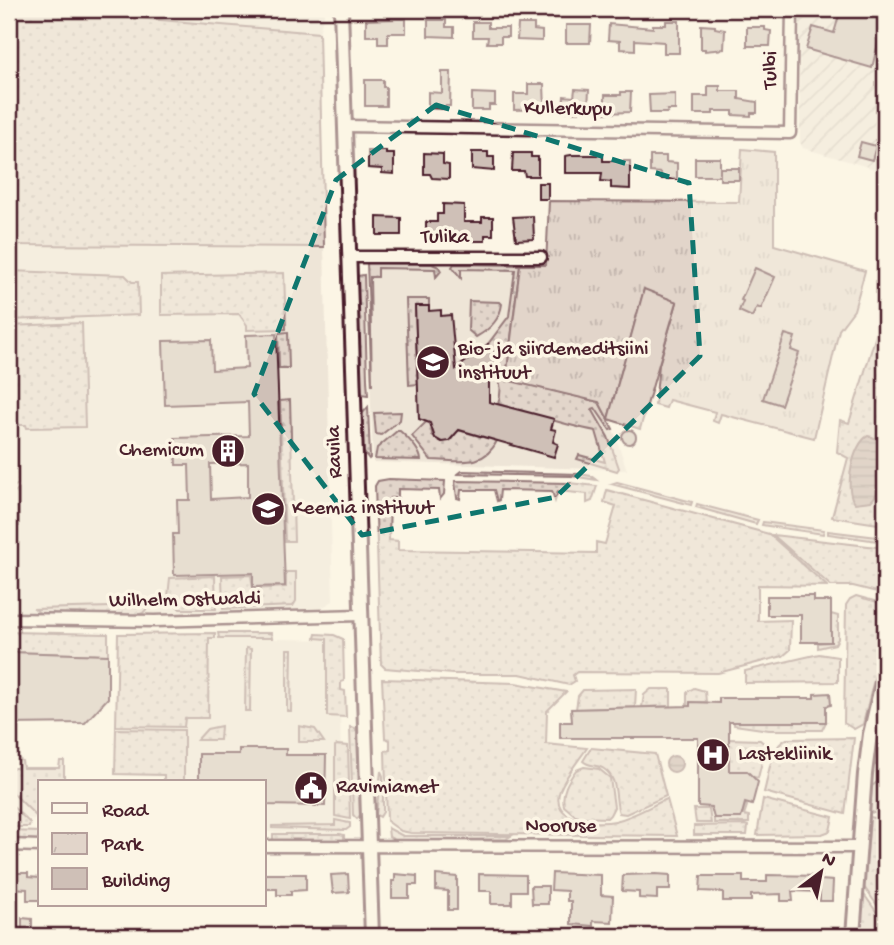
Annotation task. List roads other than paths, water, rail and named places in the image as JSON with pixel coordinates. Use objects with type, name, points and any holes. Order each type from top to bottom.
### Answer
[{"type":"street","name":"Ravila","points":[[341,9],[372,936]]},
{"type":"street","name":"Tulbi","points":[[790,132],[792,9]]},
{"type":"street","name":"Kullerkupu","points":[[346,126],[790,132]]},
{"type":"street","name":"Tulika","points":[[349,257],[541,257]]},
{"type":"street","name":"Wilhelm Ostwaldi","points":[[9,619],[155,621],[361,615]]},
{"type":"street","points":[[853,936],[858,847],[870,734],[885,670]]},
{"type":"street","points":[[9,845],[38,846]]},
{"type":"street","name":"Nooruse","points":[[266,846],[858,847]]},
{"type":"place","name":"Bio- ja siirdemeditsiini instituut","points":[[433,362]]},
{"type":"place","name":"Chemicum","points":[[228,451]]},
{"type":"place","name":"Keemia instituut","points":[[268,509]]},
{"type":"place","name":"Lastekliinik","points":[[713,755]]},
{"type":"place","name":"Ravimiamet","points":[[311,788]]}]
